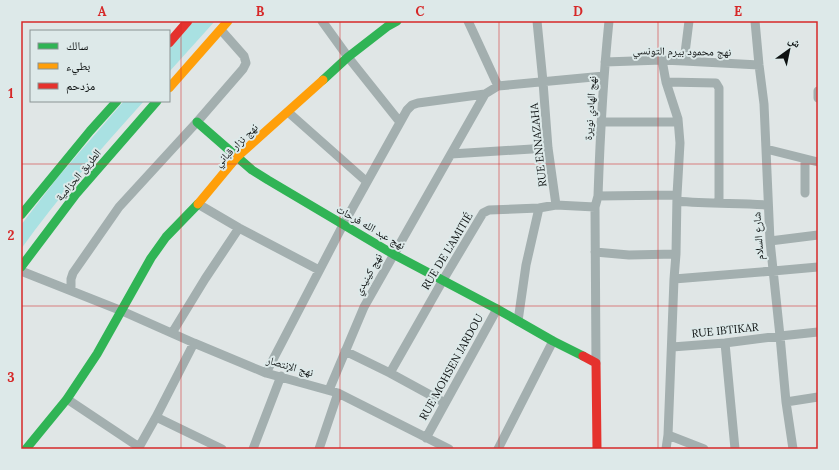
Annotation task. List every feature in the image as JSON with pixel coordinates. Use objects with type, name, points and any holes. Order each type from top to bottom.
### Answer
[{"type":"main road","points":[[170,41],[188,21]]},
{"type":"main road","points":[[170,87],[228,21]]},
{"type":"main road","name":"نهج نزار قباني","points":[[26,449],[67,399],[97,354],[151,258],[166,237],[198,204],[237,157],[386,23],[397,21]]},
{"type":"main road","name":"الطريق الحزامية","points":[[21,215],[90,131],[116,102]]},
{"type":"main road","name":"الطريق الحزامية","points":[[21,267],[76,194],[156,102]]},
{"type":"main road","name":"نهج عبد الله فرحات","points":[[197,122],[262,177],[393,254],[596,363]]},
{"type":"main road","points":[[596,363],[599,448]]},
{"type":"street","points":[[322,21],[348,57],[400,121]]},
{"type":"street","points":[[468,21],[498,86]]},
{"type":"street","name":"RUE ENNAZAHA","points":[[537,21],[544,82],[548,148],[556,205]]},
{"type":"street","name":"نهج الهادي نويرة","points":[[598,196],[600,122],[604,62],[609,21]]},
{"type":"street","points":[[684,61],[689,21]]},
{"type":"street","name":"شارع السلام","points":[[755,21],[764,104],[770,241],[786,402],[793,449]]},
{"type":"street","points":[[71,290],[71,279],[73,273],[119,207],[197,122],[243,69],[246,63],[244,56],[220,30]]},
{"type":"street","points":[[662,60],[666,82],[678,122],[680,151],[668,435],[666,449]]},
{"type":"street","name":"نهج محمود بيرم التونسي","points":[[604,62],[662,60],[759,66]]},
{"type":"street","points":[[266,373],[343,225],[400,121],[412,105],[485,94],[498,86],[604,76]]},
{"type":"street","points":[[666,82],[716,84],[719,88],[719,203]]},
{"type":"street","points":[[818,91],[818,98]]},
{"type":"street","name":"نهج كينيدي","points":[[329,390],[364,307],[485,94]]},
{"type":"street","points":[[288,112],[367,182]]},
{"type":"street","points":[[600,122],[678,122]]},
{"type":"street","points":[[451,154],[548,148]]},
{"type":"street","points":[[766,149],[818,162]]},
{"type":"street","points":[[805,159],[806,193]]},
{"type":"street","points":[[596,363],[595,207],[598,196],[677,198],[701,203],[768,205]]},
{"type":"street","points":[[198,204],[239,228],[319,270]]},
{"type":"street","name":"RUE DE L'AMITIÉ","points":[[390,373],[483,213],[489,210],[539,208],[556,205],[595,207]]},
{"type":"street","points":[[518,321],[526,265],[539,208]]},
{"type":"street","points":[[172,333],[205,279],[239,228]]},
{"type":"street","points":[[770,241],[818,235]]},
{"type":"street","points":[[595,252],[628,255],[676,254]]},
{"type":"street","points":[[674,279],[818,267]]},
{"type":"street","name":"نهج الإنتصار","points":[[21,271],[122,311],[266,373],[338,393],[449,449]]},
{"type":"street","name":"RUE MOHSEN JARDOU","points":[[426,438],[497,309]]},
{"type":"street","name":"RUE IBTIKAR","points":[[672,347],[725,343],[818,332]]},
{"type":"street","points":[[498,449],[553,341]]},
{"type":"street","points":[[67,399],[139,448],[194,343]]},
{"type":"street","points":[[725,343],[735,449]]},
{"type":"street","points":[[345,351],[390,373],[445,403]]},
{"type":"street","points":[[253,449],[281,376]]},
{"type":"street","points":[[319,449],[338,393]]},
{"type":"street","points":[[786,402],[818,397]]},
{"type":"street","points":[[156,417],[222,449]]},
{"type":"street","points":[[668,435],[704,449]]},
{"type":"street","points":[[199,449],[203,440]]},
{"type":"shaded area","points":[[194,21],[215,21],[170,71],[170,48]]},
{"type":"shaded area","points":[[123,102],[143,102],[65,192],[21,249],[21,225],[58,177]]},
{"type":"traffic: fast","points":[[323,80],[348,57],[388,26],[397,21]]},
{"type":"traffic: fast","points":[[21,215],[90,131],[116,102]]},
{"type":"traffic: fast","points":[[21,267],[76,194],[156,102]]},
{"type":"traffic: fast","points":[[197,122],[252,170],[268,180],[393,254],[583,356]]},
{"type":"traffic: fast","points":[[26,449],[67,399],[97,354],[151,258],[166,237],[198,204]]},
{"type":"traffic: slow","points":[[170,87],[228,21]]},
{"type":"traffic: slow","points":[[198,204],[237,157],[323,80]]},
{"type":"traffic: jam","points":[[170,42],[188,21]]},
{"type":"traffic: jam","points":[[583,356],[596,363],[597,449]]}]
